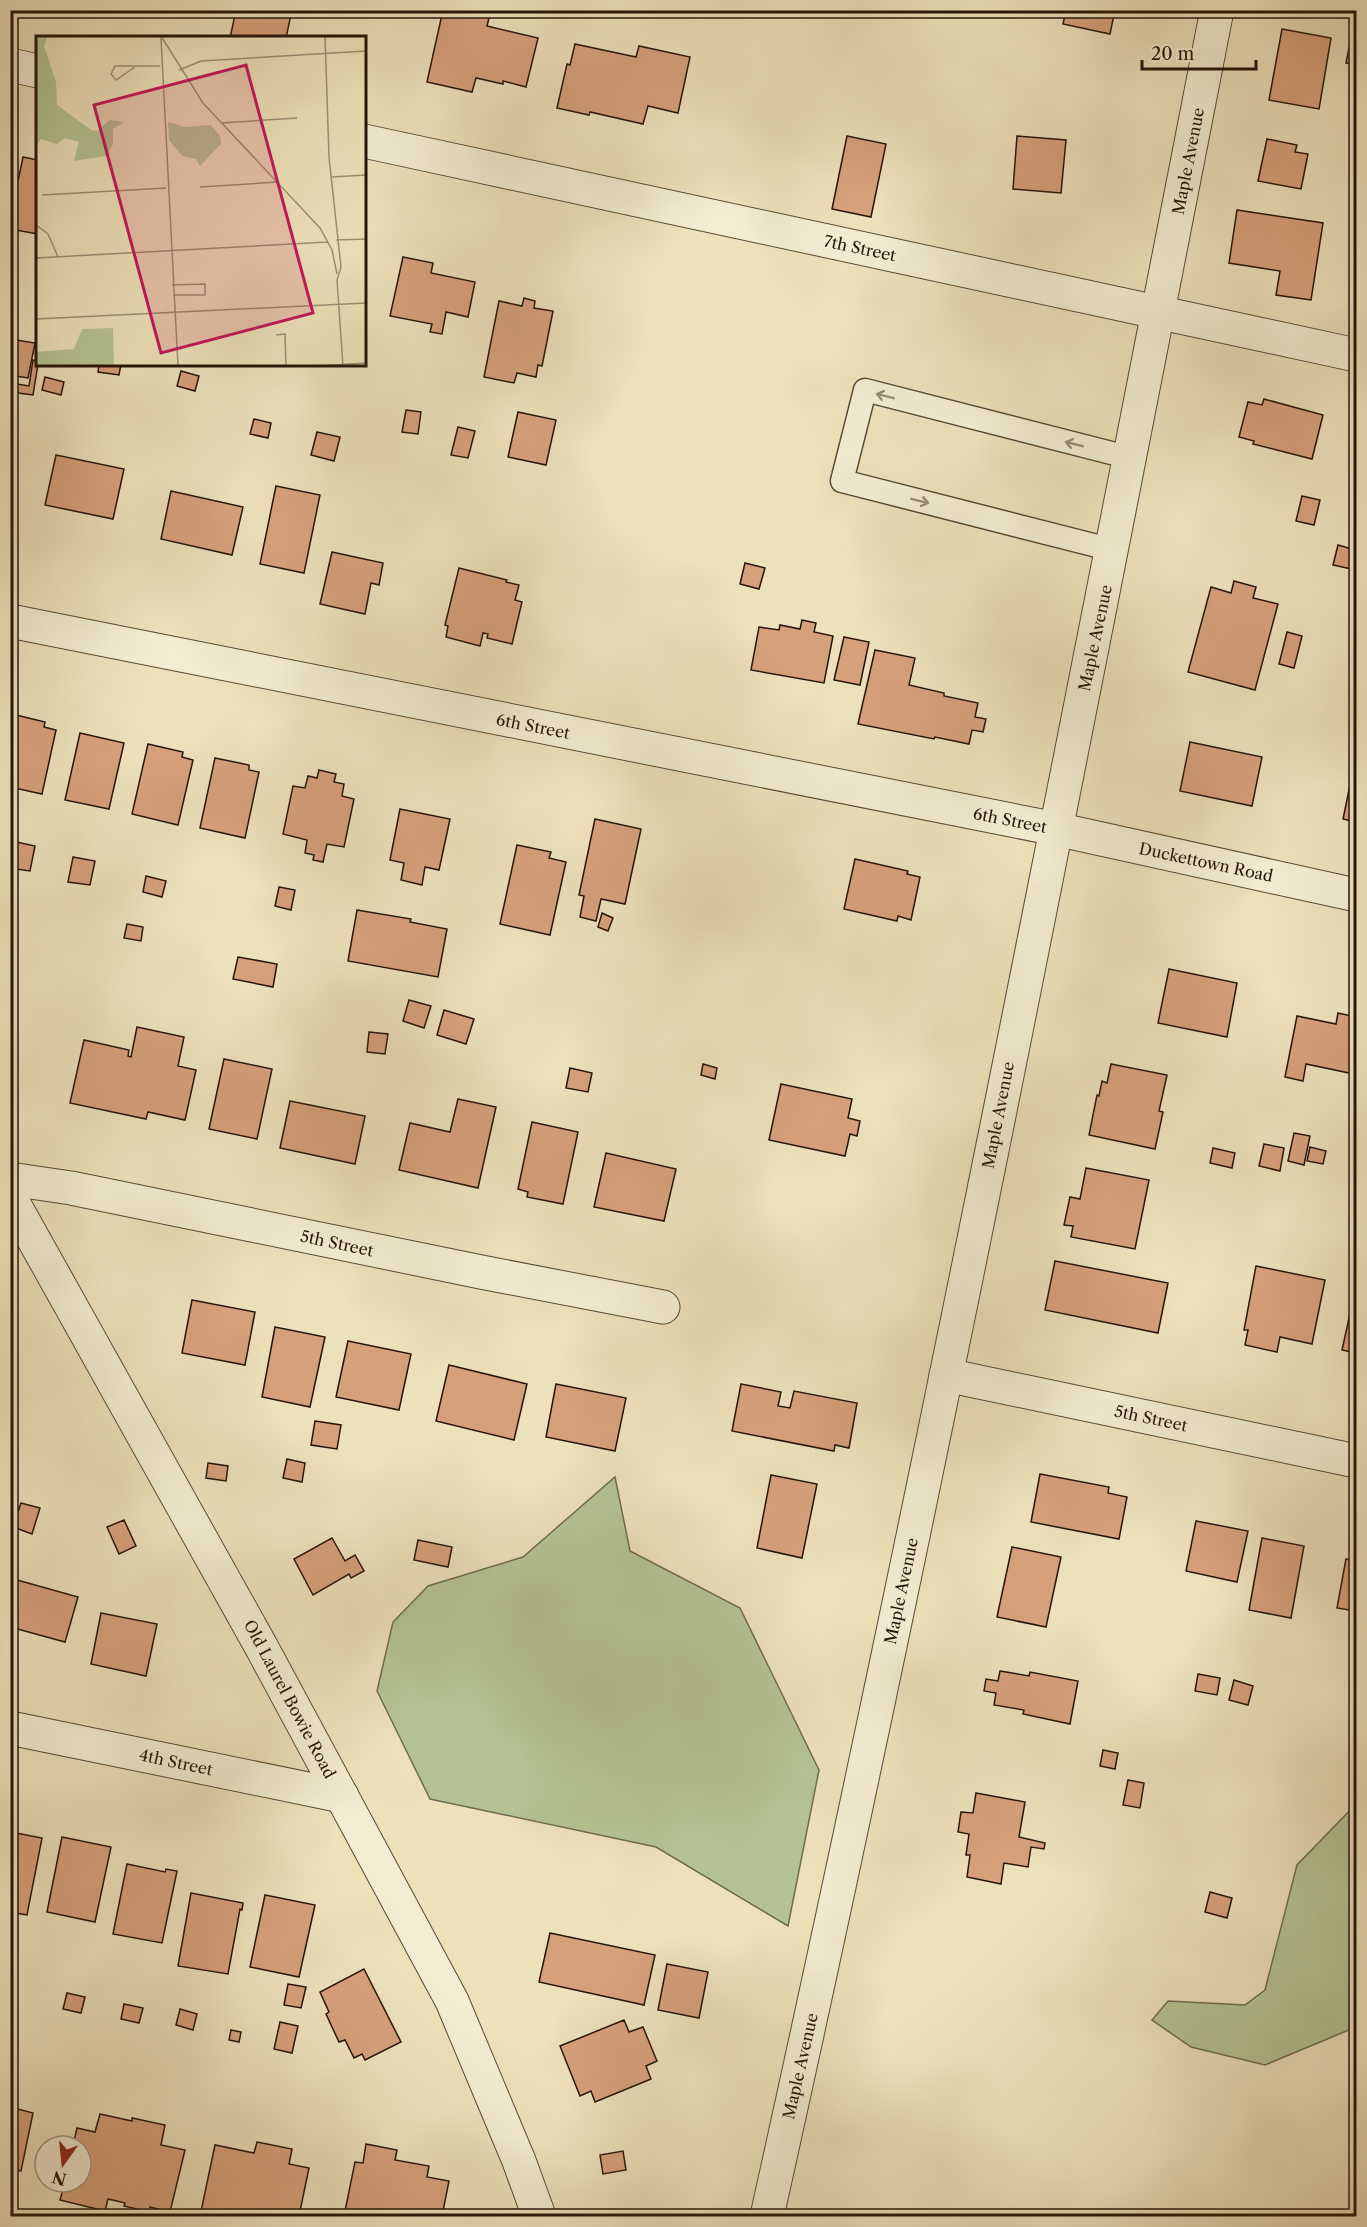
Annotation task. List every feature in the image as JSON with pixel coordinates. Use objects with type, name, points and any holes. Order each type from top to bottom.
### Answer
[{"type":"street","name":"Maple Avenue","points":[[767,2217],[824,1959],[946,1375],[1113,550],[1217,10]]},
{"type":"street","points":[[10,65],[36,71]]},
{"type":"street","name":"7th Street","points":[[366,141],[1356,355]]},
{"type":"street","name":"6th Street","points":[[10,621],[1056,829]]},
{"type":"street","name":"Duckettown Road","points":[[1056,829],[1356,895]]},
{"type":"street","name":"5th Street","points":[[10,1179],[71,1188],[663,1307]]},
{"type":"street","name":"Old Laurel Bowie Road","points":[[10,1197],[262,1648],[452,2001],[519,2161],[539,2217]]},
{"type":"street","name":"5th Street","points":[[946,1375],[1356,1461]]},
{"type":"street","name":"4th Street","points":[[10,1728],[342,1796]]},
{"type":"lane","points":[[1113,550],[842,481],[865,390],[1131,458]]},
{"type":"green space","points":[[615,1477],[630,1551],[740,1608],[819,1770],[788,1926],[656,1847],[430,1799],[377,1691],[393,1622],[428,1586],[523,1557]]},
{"type":"green space","points":[[1356,1804],[1356,2027],[1265,2065],[1191,2047],[1152,2020],[1168,2001],[1245,2005],[1265,1990],[1297,1865]]},
{"type":"building","points":[[236,10],[292,10],[286,36],[230,36]]},
{"type":"building","points":[[443,10],[491,10],[487,26],[538,38],[526,87],[503,81],[503,84],[476,78],[472,92],[427,82]]},
{"type":"building","points":[[1066,10],[1115,10],[1110,34],[1063,24]]},
{"type":"building","points":[[1282,29],[1331,38],[1319,109],[1269,100]]},
{"type":"building","points":[[1351,38],[1356,39],[1356,65],[1346,63]]},
{"type":"building","points":[[575,44],[636,57],[639,46],[690,57],[678,113],[648,106],[643,124],[590,112],[589,115],[557,108],[567,64],[570,65]]},
{"type":"building","points":[[847,136],[886,144],[871,217],[832,209]]},
{"type":"building","points":[[1017,136],[1066,140],[1061,193],[1013,189]]},
{"type":"building","points":[[1267,139],[1297,145],[1295,152],[1308,154],[1301,189],[1258,181]]},
{"type":"building","points":[[23,157],[36,160],[36,234],[10,229],[14,206],[10,205],[10,183],[11,179],[18,181]]},
{"type":"building","points":[[1237,210],[1323,223],[1311,300],[1276,295],[1280,271],[1229,263]]},
{"type":"building","points":[[403,257],[433,263],[431,273],[475,282],[468,317],[446,312],[442,334],[430,332],[432,324],[390,316]]},
{"type":"building","points":[[524,298],[535,301],[534,308],[553,311],[542,366],[538,365],[536,377],[517,373],[514,383],[484,377],[499,301],[522,306]]},
{"type":"building","points":[[10,339],[35,343],[28,378],[10,375]]},
{"type":"building","points":[[33,360],[36,361],[38,366],[33,395],[10,392],[10,383],[29,386]]},
{"type":"building","points":[[99,366],[121,366],[119,375],[98,372]]},
{"type":"building","points":[[181,371],[199,376],[195,391],[177,386]]},
{"type":"building","points":[[45,377],[64,382],[61,395],[42,390]]},
{"type":"building","points":[[1264,399],[1323,415],[1312,459],[1253,444],[1254,441],[1239,437],[1248,402],[1262,405]]},
{"type":"building","points":[[406,410],[421,412],[418,434],[402,432]]},
{"type":"building","points":[[518,412],[556,420],[546,465],[508,457]]},
{"type":"building","points":[[254,419],[271,423],[268,438],[250,434]]},
{"type":"building","points":[[458,427],[475,431],[468,458],[451,455]]},
{"type":"building","points":[[317,432],[340,437],[334,461],[311,455]]},
{"type":"building","points":[[56,455],[124,469],[113,519],[45,505]]},
{"type":"building","points":[[276,486],[320,495],[304,573],[260,564]]},
{"type":"building","points":[[171,491],[243,507],[232,555],[161,539]]},
{"type":"building","points":[[1302,496],[1320,500],[1314,525],[1296,521]]},
{"type":"building","points":[[1338,545],[1356,550],[1356,570],[1333,565]]},
{"type":"building","points":[[332,552],[383,563],[379,585],[371,583],[365,614],[320,604]]},
{"type":"building","points":[[745,563],[765,568],[759,589],[740,584]]},
{"type":"building","points":[[459,568],[519,585],[515,600],[522,602],[512,644],[487,638],[488,634],[483,633],[480,646],[446,637],[448,626],[445,625]]},
{"type":"building","points":[[1234,581],[1256,587],[1253,598],[1278,604],[1255,690],[1188,672],[1211,587],[1231,593]]},
{"type":"building","points":[[802,620],[816,623],[814,632],[833,636],[824,683],[751,670],[759,627],[779,630],[780,625],[800,629]]},
{"type":"building","points":[[1287,632],[1302,636],[1294,668],[1279,664]]},
{"type":"building","points":[[844,637],[869,642],[860,685],[834,680]]},
{"type":"building","points":[[875,650],[915,658],[909,685],[944,693],[944,696],[978,703],[975,717],[986,719],[983,732],[972,730],[969,744],[858,724]]},
{"type":"building","points":[[12,714],[45,722],[44,727],[56,730],[42,794],[10,787]]},
{"type":"building","points":[[80,733],[124,743],[109,809],[65,800]]},
{"type":"building","points":[[1190,742],[1262,757],[1252,806],[1180,791]]},
{"type":"building","points":[[148,744],[183,752],[182,757],[193,760],[178,825],[132,814]]},
{"type":"building","points":[[1356,756],[1356,822],[1343,819]]},
{"type":"building","points":[[215,758],[249,765],[249,770],[259,772],[245,838],[200,828]]},
{"type":"building","points":[[319,770],[336,774],[334,782],[344,784],[342,796],[354,799],[344,847],[327,844],[323,862],[313,860],[314,855],[305,853],[307,840],[283,834],[293,786],[305,788],[308,776],[317,778]]},
{"type":"building","points":[[400,809],[450,819],[439,870],[425,867],[422,885],[401,880],[404,863],[390,860]]},
{"type":"building","points":[[595,819],[641,829],[625,904],[601,899],[596,921],[580,917],[584,896],[579,895]]},
{"type":"building","points":[[12,841],[35,846],[30,871],[10,868]]},
{"type":"building","points":[[517,845],[551,852],[549,858],[566,862],[550,935],[500,924]]},
{"type":"building","points":[[73,857],[95,861],[90,885],[68,882]]},
{"type":"building","points":[[855,859],[908,871],[907,874],[920,877],[911,920],[898,916],[897,921],[844,909]]},
{"type":"building","points":[[146,876],[166,881],[162,897],[143,892]]},
{"type":"building","points":[[279,887],[295,890],[291,910],[275,906]]},
{"type":"building","points":[[357,910],[411,919],[410,922],[447,929],[438,977],[348,961]]},
{"type":"building","points":[[602,913],[613,918],[608,931],[598,927]]},
{"type":"building","points":[[127,924],[143,927],[141,941],[124,938]]},
{"type":"building","points":[[238,957],[277,964],[273,987],[233,979]]},
{"type":"building","points":[[1169,969],[1237,983],[1227,1037],[1158,1023]]},
{"type":"building","points":[[409,1000],[431,1006],[424,1028],[403,1021]]},
{"type":"building","points":[[444,1010],[474,1019],[466,1044],[437,1035]]},
{"type":"building","points":[[1338,1013],[1356,1017],[1354,1074],[1306,1064],[1303,1081],[1285,1077],[1297,1016],[1336,1024]]},
{"type":"building","points":[[137,1027],[184,1037],[178,1066],[196,1070],[185,1120],[148,1112],[146,1119],[70,1103],[84,1040],[129,1050],[128,1056],[131,1057]]},
{"type":"building","points":[[369,1032],[388,1034],[385,1054],[367,1052]]},
{"type":"building","points":[[224,1059],[272,1069],[257,1139],[209,1129]]},
{"type":"building","points":[[703,1064],[717,1068],[715,1079],[701,1075]]},
{"type":"building","points":[[1111,1064],[1167,1075],[1159,1111],[1163,1112],[1155,1149],[1089,1135],[1097,1095],[1099,1096],[1102,1081],[1107,1083]]},
{"type":"building","points":[[570,1068],[592,1073],[588,1092],[566,1088]]},
{"type":"building","points":[[781,1084],[852,1099],[848,1118],[860,1121],[857,1136],[850,1134],[845,1156],[769,1140]]},
{"type":"building","points":[[458,1099],[496,1107],[478,1188],[399,1170],[410,1123],[450,1132]]},
{"type":"building","points":[[290,1101],[365,1116],[355,1164],[280,1148]]},
{"type":"building","points":[[532,1122],[578,1132],[563,1204],[527,1197],[528,1192],[518,1189]]},
{"type":"building","points":[[1294,1133],[1310,1136],[1304,1165],[1288,1161]]},
{"type":"building","points":[[1264,1144],[1284,1148],[1280,1171],[1259,1166]]},
{"type":"building","points":[[1310,1147],[1326,1151],[1323,1164],[1307,1161]]},
{"type":"building","points":[[1213,1148],[1235,1153],[1232,1168],[1210,1163]]},
{"type":"building","points":[[606,1153],[676,1169],[664,1221],[594,1207]]},
{"type":"building","points":[[1086,1168],[1149,1180],[1135,1249],[1071,1237],[1073,1226],[1064,1225],[1070,1197],[1080,1199]]},
{"type":"building","points":[[1055,1261],[1168,1283],[1158,1333],[1045,1310]]},
{"type":"building","points":[[1256,1266],[1325,1280],[1312,1344],[1280,1337],[1277,1352],[1245,1345],[1248,1330],[1244,1330]]},
{"type":"building","points":[[1356,1292],[1356,1353],[1342,1350]]},
{"type":"building","points":[[192,1300],[255,1312],[245,1365],[182,1353]]},
{"type":"building","points":[[275,1327],[325,1337],[310,1407],[262,1397]]},
{"type":"building","points":[[348,1341],[411,1354],[399,1410],[336,1397]]},
{"type":"building","points":[[449,1365],[527,1384],[514,1440],[436,1421]]},
{"type":"building","points":[[556,1384],[626,1398],[615,1451],[546,1437]]},
{"type":"building","points":[[741,1384],[781,1392],[778,1406],[790,1408],[794,1391],[857,1403],[849,1448],[835,1445],[834,1451],[732,1431]]},
{"type":"building","points":[[315,1421],[341,1425],[337,1449],[311,1445]]},
{"type":"building","points":[[287,1459],[305,1463],[302,1482],[283,1478]]},
{"type":"building","points":[[208,1463],[228,1466],[226,1481],[206,1478]]},
{"type":"building","points":[[1040,1474],[1109,1487],[1108,1493],[1127,1497],[1119,1539],[1031,1522]]},
{"type":"building","points":[[771,1475],[817,1484],[802,1558],[757,1548]]},
{"type":"building","points":[[21,1503],[40,1508],[32,1534],[13,1527]]},
{"type":"building","points":[[124,1520],[136,1546],[119,1554],[107,1527]]},
{"type":"building","points":[[1196,1521],[1248,1531],[1237,1582],[1186,1571]]},
{"type":"building","points":[[332,1538],[345,1561],[355,1555],[364,1571],[351,1578],[349,1574],[313,1595],[294,1559]]},
{"type":"building","points":[[1262,1538],[1304,1546],[1291,1618],[1249,1610]]},
{"type":"building","points":[[418,1540],[452,1547],[448,1567],[414,1560]]},
{"type":"building","points":[[1012,1547],[1061,1557],[1046,1627],[997,1617]]},
{"type":"building","points":[[1346,1559],[1356,1561],[1356,1611],[1337,1608]]},
{"type":"building","points":[[10,1578],[78,1597],[65,1642],[10,1627]]},
{"type":"building","points":[[101,1613],[157,1624],[146,1676],[91,1664]]},
{"type":"building","points":[[1000,1671],[1029,1676],[1030,1672],[1078,1681],[1070,1724],[1023,1714],[1024,1710],[994,1705],[996,1693],[984,1691],[986,1679],[998,1681]]},
{"type":"building","points":[[1198,1674],[1220,1678],[1217,1695],[1195,1691]]},
{"type":"building","points":[[1234,1680],[1253,1686],[1248,1705],[1229,1700]]},
{"type":"building","points":[[1103,1750],[1118,1753],[1115,1769],[1100,1766]]},
{"type":"building","points":[[1128,1780],[1144,1783],[1140,1808],[1123,1805]]},
{"type":"building","points":[[976,1793],[1025,1802],[1019,1837],[1045,1843],[1044,1849],[1031,1847],[1028,1867],[1004,1863],[1001,1884],[967,1877],[970,1855],[966,1855],[969,1834],[958,1832],[961,1812],[973,1813]]},
{"type":"building","points":[[16,1833],[42,1838],[27,1915],[10,1912],[10,1839],[15,1840]]},
{"type":"building","points":[[62,1837],[111,1847],[95,1922],[47,1912]]},
{"type":"building","points":[[127,1864],[165,1872],[166,1869],[177,1871],[162,1943],[113,1934]]},
{"type":"building","points":[[1210,1892],[1232,1898],[1227,1918],[1205,1912]]},
{"type":"building","points":[[191,1893],[243,1903],[228,1974],[178,1966]]},
{"type":"building","points":[[265,1895],[315,1905],[299,1977],[250,1967]]},
{"type":"building","points":[[550,1933],[655,1955],[644,2005],[539,1982]]},
{"type":"building","points":[[667,1964],[708,1972],[699,2018],[658,2010]]},
{"type":"building","points":[[364,1969],[401,2042],[365,2060],[362,2054],[354,2058],[345,2040],[339,2042],[326,2014],[329,2012],[320,1992]]},
{"type":"building","points":[[288,1984],[306,1987],[301,2008],[284,2005]]},
{"type":"building","points":[[67,1993],[85,1997],[81,2013],[63,2009]]},
{"type":"building","points":[[124,2004],[143,2008],[139,2023],[121,2019]]},
{"type":"building","points":[[180,2009],[197,2014],[193,2030],[176,2025]]},
{"type":"building","points":[[624,2020],[629,2032],[643,2027],[657,2061],[646,2066],[651,2079],[595,2102],[591,2091],[580,2096],[560,2046]]},
{"type":"building","points":[[280,2022],[298,2026],[292,2053],[274,2049]]},
{"type":"building","points":[[231,2030],[241,2032],[239,2042],[229,2040]]},
{"type":"building","points":[[10,2093],[17,2095],[14,2108],[33,2113],[21,2171],[10,2168]]},
{"type":"building","points":[[100,2114],[165,2125],[161,2145],[185,2150],[170,2212],[150,2207],[149,2212],[124,2206],[125,2203],[108,2199],[105,2211],[60,2200],[62,2194],[93,2194],[93,2134],[76,2134],[77,2128],[95,2132]]},
{"type":"building","points":[[257,2142],[292,2149],[289,2164],[309,2168],[299,2216],[257,2216],[247,2212],[246,2216],[200,2216],[215,2145],[254,2153]]},
{"type":"building","points":[[366,2144],[397,2150],[395,2160],[429,2166],[427,2177],[449,2181],[442,2216],[344,2216],[355,2162],[363,2163]]},
{"type":"building","points":[[623,2151],[626,2170],[603,2174],[600,2155]]}]
